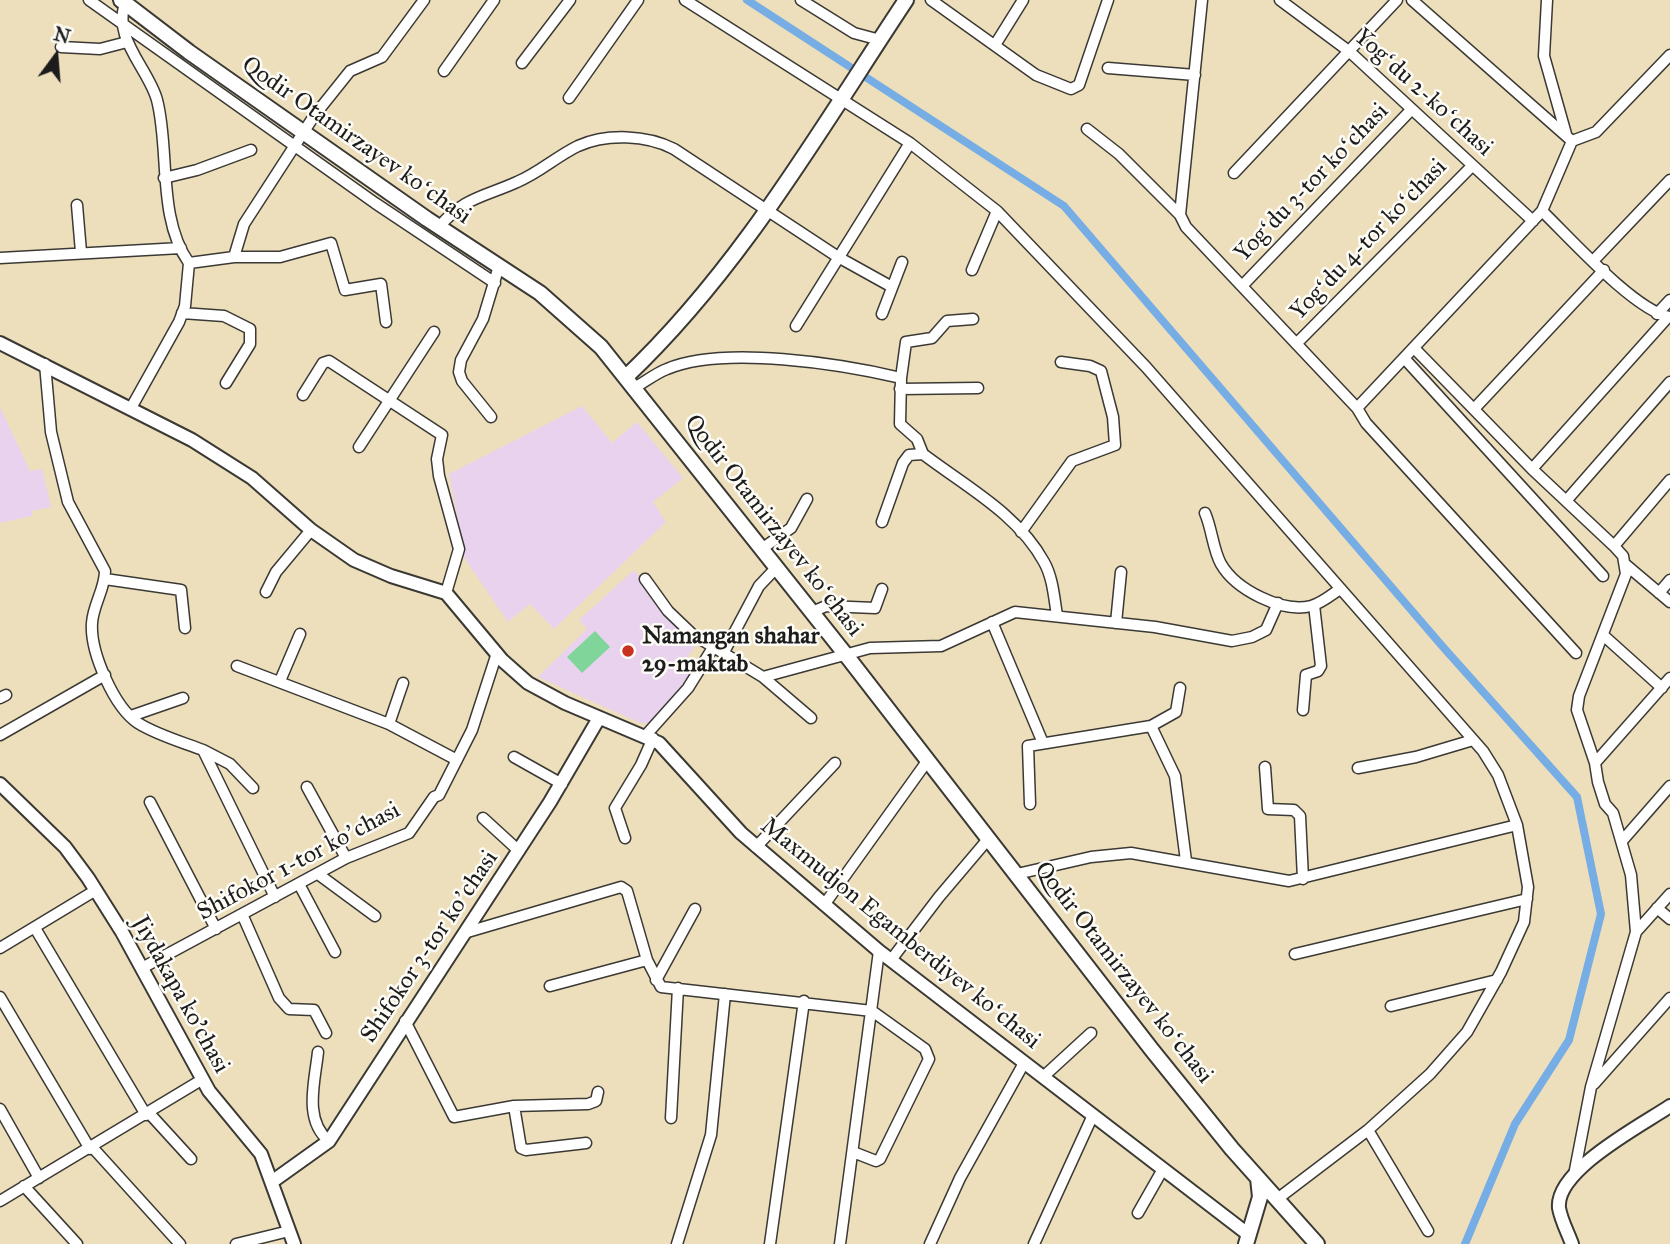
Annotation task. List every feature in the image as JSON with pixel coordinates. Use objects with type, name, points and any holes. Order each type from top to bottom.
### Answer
[{"type":"main road","points":[[630,382],[688,314],[768,211],[906,0]]},
{"type":"main road","name":"Qodir Otamirzayev koʻchasi","points":[[124,1],[385,190],[428,226],[499,267],[568,316],[601,347],[763,548],[1152,1050],[1276,1200],[1317,1244]]},
{"type":"main road","points":[[1248,1240],[1260,1197],[1258,1178]]},
{"type":"street","points":[[89,0],[375,203],[428,226],[495,283]]},
{"type":"street","points":[[234,257],[244,224],[305,132],[350,71],[383,57],[424,0]]},
{"type":"street","points":[[443,71],[494,0]]},
{"type":"street","points":[[522,63],[570,0]]},
{"type":"street","points":[[569,98],[638,0]]},
{"type":"street","points":[[685,0],[910,143],[997,211],[1146,367],[1473,740],[1498,775],[1517,825],[1527,876],[1527,899],[1524,922],[1497,980],[1466,1032],[1430,1074],[1368,1130],[1276,1200]]},
{"type":"street","points":[[801,0],[853,33],[877,43]]},
{"type":"street","points":[[931,0],[1036,75],[1068,88],[1075,88],[1108,0]]},
{"type":"street","points":[[995,45],[1023,0]]},
{"type":"street","points":[[1180,215],[1202,0]]},
{"type":"street","name":"Yogʻdu 2-koʻchasi","points":[[1280,0],[1350,52],[1533,221]]},
{"type":"street","points":[[1234,173],[1397,0]]},
{"type":"street","points":[[1412,0],[1569,138]]},
{"type":"street","points":[[1357,408],[1542,211],[1569,138],[1544,55],[1543,26],[1547,0]]},
{"type":"street","points":[[124,1],[127,42],[157,97],[164,178],[181,248],[189,263],[182,313],[131,408]]},
{"type":"street","points":[[61,47],[100,49],[127,42]]},
{"type":"street","points":[[1569,138],[1596,132],[1670,55]]},
{"type":"street","points":[[1108,68],[1195,75]]},
{"type":"street","name":"Yogʻdu 3-tor koʻchasi","points":[[1243,285],[1411,110]]},
{"type":"street","points":[[1087,129],[1119,154],[1180,215],[1185,227],[1357,408],[1362,418],[1576,653]]},
{"type":"street","points":[[428,226],[466,201],[518,182],[578,146],[619,138],[664,144],[838,257],[892,287]]},
{"type":"street","points":[[796,326],[910,143]]},
{"type":"street","points":[[164,178],[197,170],[251,150]]},
{"type":"street","points":[[338,177],[347,164]]},
{"type":"street","name":"Yogʻdu 4-tor koʻchasi","points":[[1297,343],[1472,166]]},
{"type":"street","points":[[1594,260],[1670,180]]},
{"type":"street","points":[[375,203],[385,190]]},
{"type":"street","points":[[77,205],[82,252]]},
{"type":"street","points":[[972,270],[997,211]]},
{"type":"street","points":[[1532,469],[1669,317],[1657,314],[1604,270],[1542,211]]},
{"type":"street","points":[[189,263],[234,257],[280,257],[331,243],[345,289],[381,284],[386,322]]},
{"type":"street","points":[[0,258],[181,248]]},
{"type":"street","points":[[882,314],[902,262]]},
{"type":"street","points":[[492,417],[462,381],[459,372],[461,360],[483,319],[499,267]]},
{"type":"street","points":[[1474,409],[1604,270]]},
{"type":"street","points":[[1657,314],[1670,300]]},
{"type":"street","points":[[182,313],[223,316],[250,329],[252,341],[226,383]]},
{"type":"street","points":[[922,454],[919,442],[899,422],[906,342],[932,338],[947,321],[973,319]]},
{"type":"street","points":[[359,446],[433,332]]},
{"type":"street","points":[[0,344],[45,363],[192,440],[252,478],[334,549],[374,570],[446,593],[459,555],[439,476],[437,459],[443,436],[329,361],[323,363],[303,395]]},
{"type":"street","points":[[1414,348],[1532,469],[1614,546],[1625,564],[1670,602]]},
{"type":"street","points":[[630,382],[668,368],[725,359],[759,358],[843,366],[901,383],[978,388]]},
{"type":"street","points":[[1404,358],[1603,576]]},
{"type":"street","points":[[1021,531],[1072,461],[1115,444],[1113,416],[1101,371],[1090,366],[1061,362]]},
{"type":"street","points":[[45,363],[51,432],[62,482],[74,518],[103,566],[105,579],[92,622],[92,638],[105,675],[131,716],[151,729],[230,764],[253,788]]},
{"type":"street","points":[[1566,501],[1670,382]]},
{"type":"street","points":[[881,522],[903,463],[909,455],[922,454],[981,496],[1021,531],[1045,563],[1057,615]]},
{"type":"street","points":[[1614,546],[1670,480]]},
{"type":"street","points":[[763,548],[794,525],[807,499]]},
{"type":"street","points":[[1205,513],[1224,569],[1254,593],[1278,603],[1298,607],[1314,605],[1339,589]]},
{"type":"street","points":[[266,592],[276,572],[311,530]]},
{"type":"street","points":[[1572,1244],[1559,1207],[1575,1170],[1591,1087],[1636,932],[1633,888],[1622,841],[1613,813],[1604,800],[1577,703],[1626,574],[1625,564]]},
{"type":"street","points":[[724,652],[759,586],[777,567]]},
{"type":"street","points":[[1116,623],[1121,572]]},
{"type":"street","points":[[105,579],[183,590],[185,628]]},
{"type":"street","points":[[645,579],[677,622],[763,677],[810,718]]},
{"type":"street","points":[[1659,593],[1670,580]]},
{"type":"street","points":[[812,612],[826,606],[875,608],[882,589]]},
{"type":"street","name":"Maxmudjon Egamberdiyev koʻchasi","points":[[446,593],[514,672],[541,691],[649,737],[756,847],[824,905],[879,951],[1163,1169],[1248,1240]]},
{"type":"street","points":[[763,677],[885,646],[941,646],[1015,612],[1057,615],[1232,641],[1262,632],[1269,626],[1278,603]]},
{"type":"street","points":[[1303,710],[1306,675],[1320,668],[1314,605]]},
{"type":"street","points":[[992,622],[1043,743]]},
{"type":"street","points":[[280,681],[300,634]]},
{"type":"street","points":[[1602,635],[1662,688]]},
{"type":"street","points":[[625,838],[615,808],[641,765],[649,737],[688,688],[714,646]]},
{"type":"street","name":"Shifokor 1-tor koʼchasi","points":[[142,968],[346,858],[410,833],[434,797],[439,795],[472,730],[497,653]]},
{"type":"street","points":[[237,666],[389,724],[457,760]]},
{"type":"street","points":[[0,735],[105,675]]},
{"type":"street","points":[[1595,763],[1670,678]]},
{"type":"street","points":[[389,724],[403,682]]},
{"type":"street","points":[[1030,804],[1027,748],[1043,743],[1151,726],[1177,712],[1180,688]]},
{"type":"street","points":[[131,716],[183,698]]},
{"type":"street","name":"Shifokor 3-tor koʼchasi","points":[[273,1181],[329,1141],[562,784],[600,718]]},
{"type":"street","points":[[1151,726],[1175,776],[1186,860]]},
{"type":"street","points":[[1358,768],[1416,757],[1473,740]]},
{"type":"street","points":[[203,750],[275,897]]},
{"type":"street","points":[[514,757],[562,784]]},
{"type":"street","points":[[824,905],[928,760]]},
{"type":"street","points":[[756,847],[835,764]]},
{"type":"street","points":[[1265,767],[1268,809],[1294,810],[1300,816],[1303,879]]},
{"type":"street","name":"Jiydakapa ko'chasi","points":[[0,784],[65,847],[96,890],[203,1079],[261,1154],[294,1244]]},
{"type":"street","points":[[307,786],[346,858]]},
{"type":"street","points":[[1622,841],[1670,786]]},
{"type":"street","points":[[150,802],[216,929]]},
{"type":"street","points":[[483,818],[519,851]]},
{"type":"street","points":[[1017,874],[1091,857],[1130,853],[1186,860],[1279,881],[1303,879],[1517,825]]},
{"type":"street","points":[[891,960],[989,838]]},
{"type":"street","points":[[318,874],[375,916]]},
{"type":"street","points":[[299,884],[335,952]]},
{"type":"street","points":[[464,933],[621,887],[627,891],[647,960],[661,987],[804,1001],[872,1011],[925,1049],[929,1059],[880,1159],[876,1161],[853,1152]]},
{"type":"street","points":[[0,948],[96,890]]},
{"type":"street","points":[[1636,932],[1670,894]]},
{"type":"street","points":[[1295,954],[1527,899]]},
{"type":"street","points":[[1657,908],[1670,919]]},
{"type":"street","points":[[656,980],[695,909]]},
{"type":"street","points":[[242,914],[279,998],[289,1009],[314,1010],[326,1033]]},
{"type":"street","points":[[35,928],[147,1114],[191,1159]]},
{"type":"street","points":[[840,1244],[879,951]]},
{"type":"street","points":[[550,986],[647,960]]},
{"type":"street","points":[[1391,1006],[1497,980]]},
{"type":"street","points":[[671,1118],[678,988]]},
{"type":"street","points":[[677,1244],[711,1135],[724,993]]},
{"type":"street","points":[[0,997],[91,1149],[180,1244]]},
{"type":"street","points":[[770,1244],[804,1001]]},
{"type":"street","points":[[1591,1087],[1669,1003]]},
{"type":"street","points":[[405,1021],[454,1117],[514,1106],[588,1104],[596,1101],[598,1092]]},
{"type":"street","points":[[1043,1077],[1091,1032]]},
{"type":"street","points":[[318,1052],[313,1109],[320,1134],[329,1141]]},
{"type":"street","points":[[930,1244],[960,1178],[1024,1063]]},
{"type":"street","points":[[0,1202],[203,1079]]},
{"type":"street","points":[[514,1106],[521,1148],[526,1150],[586,1143]]},
{"type":"street","points":[[1575,1170],[1670,1106]]},
{"type":"street","points":[[0,1109],[39,1178]]},
{"type":"street","points":[[1038,1242],[1093,1115]]},
{"type":"street","points":[[1368,1130],[1428,1231]]},
{"type":"street","points":[[1138,1213],[1163,1169]]},
{"type":"street","points":[[24,1186],[77,1244]]},
{"type":"street","points":[[236,1244],[289,1231]]},
{"type":"shaded area","points":[[582,406],[612,443],[637,422],[683,478],[653,502],[666,522],[554,629],[530,604],[508,622],[465,559],[449,474]]},
{"type":"shaded area","points":[[0,407],[30,471],[42,469],[51,507],[32,511],[32,516],[0,523]]},
{"type":"shaded area","name":"Namangan shahar 29-maktab","points":[[634,570],[698,642],[686,659],[695,669],[651,723],[640,723],[538,677],[587,629],[579,620]]},
{"type":"green space","points":[[595,631],[610,647],[582,673],[567,657]]},
{"type":"waterway","points":[[747,0],[1064,206],[1443,647],[1577,797],[1601,914],[1569,1040],[1515,1124],[1465,1244]]},
{"type":"place","name":"Namangan shahar 29-maktab","points":[[628,651]]}]
